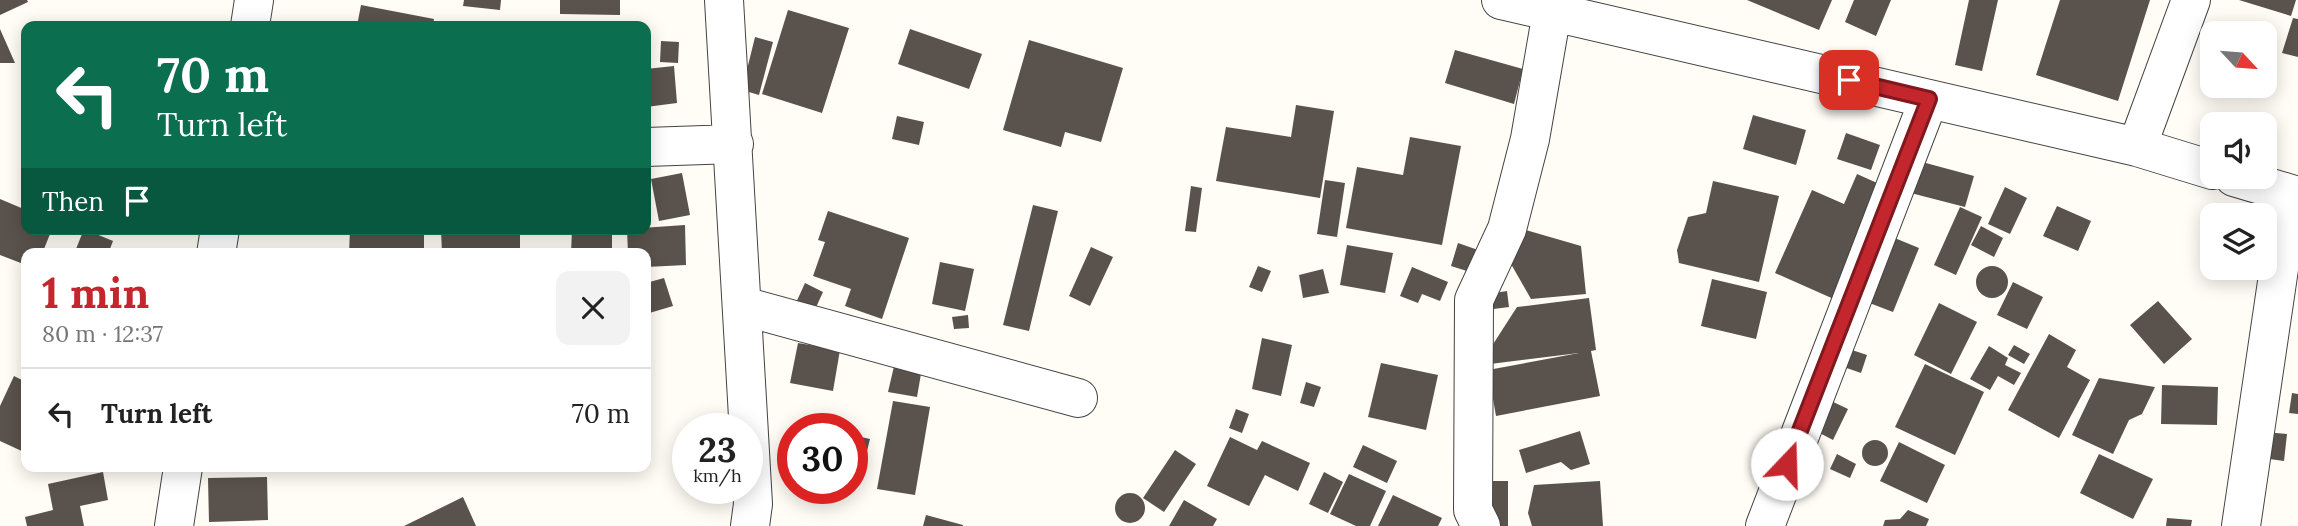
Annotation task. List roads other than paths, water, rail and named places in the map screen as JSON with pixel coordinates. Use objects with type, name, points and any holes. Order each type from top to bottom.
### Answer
[{"type":"street","points":[[251,21],[254,0]]},
{"type":"street","points":[[724,0],[753,504],[750,526]]},
{"type":"street","points":[[1501,0],[2137,147],[2200,166]]},
{"type":"street","points":[[2137,147],[2191,0]]},
{"type":"street","points":[[1481,526],[1473,510],[1474,300],[1507,229],[1530,139],[1552,12]]},
{"type":"street","points":[[1765,526],[1929,99]]},
{"type":"street","points":[[651,147],[734,144]]},
{"type":"street","points":[[2241,526],[2294,195],[2274,189]]},
{"type":"street","points":[[743,306],[1078,398]]},
{"type":"street","points":[[174,526],[182,472]]}]
